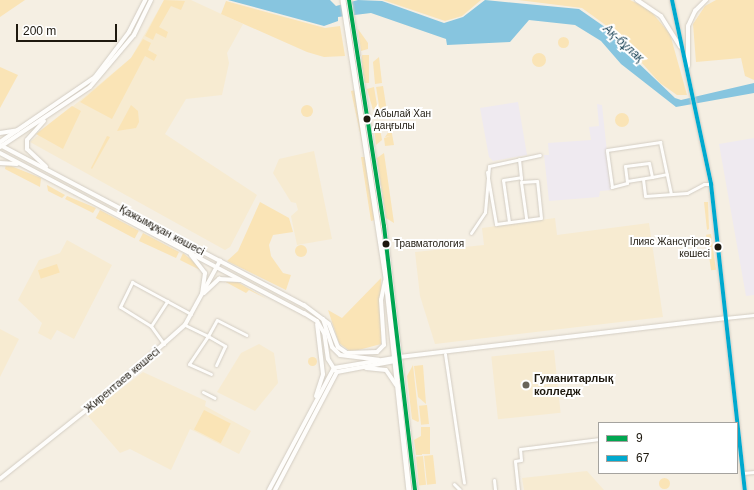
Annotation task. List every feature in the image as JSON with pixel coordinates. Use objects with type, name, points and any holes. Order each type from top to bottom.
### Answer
[{"type":"main road","points":[[0,145],[86,85],[129,32],[145,0]]},
{"type":"main road","points":[[0,145],[54,112],[90,87],[134,35],[151,0]]},
{"type":"main road","points":[[343,0],[350,26],[384,226],[399,399],[409,490]]},
{"type":"main road","points":[[349,0],[350,26],[415,490]]},
{"type":"main road","points":[[637,0],[661,16],[684,54]]},
{"type":"main road","points":[[672,0],[711,184],[737,422]]},
{"type":"main road","points":[[688,75],[688,26],[695,11],[706,0]]},
{"type":"main road","points":[[54,112],[35,129],[26,149],[59,176]]},
{"type":"main road","points":[[0,133],[20,130]]},
{"type":"main road","name":"Қажымұқан көшесі","points":[[0,145],[220,261],[322,317]]},
{"type":"main road","name":"Қажымұқан көшесі","points":[[0,153],[312,317]]},
{"type":"main road","points":[[0,163],[8,161],[32,170]]},
{"type":"main road","points":[[190,253],[205,273],[201,296]]},
{"type":"main road","points":[[322,317],[342,350],[351,354],[381,350],[384,340],[381,300],[386,279]]},
{"type":"main road","points":[[312,317],[324,333]]},
{"type":"main road","points":[[312,317],[318,327],[323,374],[316,399]]},
{"type":"main road","points":[[322,317],[328,360],[337,372]]},
{"type":"main road","points":[[322,317],[332,347],[340,355],[379,360]]},
{"type":"main road","points":[[269,490],[316,399],[334,368],[379,360],[396,359]]},
{"type":"main road","points":[[275,490],[337,372],[396,359]]},
{"type":"main road","points":[[359,367],[390,372],[399,399]]},
{"type":"main road","points":[[738,430],[745,490]]},
{"type":"street","points":[[652,177],[649,163],[625,166],[627,181],[625,186],[612,187],[607,150],[660,142],[671,194]]},
{"type":"street","points":[[471,233],[485,212],[487,172],[489,166],[540,155]]},
{"type":"street","points":[[519,159],[526,219]]},
{"type":"street","points":[[487,172],[496,224],[541,218],[537,181],[521,182]]},
{"type":"street","points":[[627,181],[667,174]]},
{"type":"street","points":[[509,222],[503,180],[521,177]]},
{"type":"street","points":[[643,179],[645,196],[671,194],[711,184]]},
{"type":"street","name":"Жирентаев көшесі","points":[[0,479],[185,325],[220,261]]},
{"type":"street","points":[[201,296],[220,279],[241,280]]},
{"type":"street","points":[[164,344],[151,326],[120,307],[132,282],[191,314]]},
{"type":"street","points":[[151,326],[167,301]]},
{"type":"street","points":[[396,359],[754,315]]},
{"type":"street","points":[[211,374],[189,364],[217,320],[246,335]]},
{"type":"street","points":[[185,325],[225,346],[216,365]]},
{"type":"street","points":[[445,354],[464,483]]},
{"type":"street","points":[[203,392],[215,398]]},
{"type":"street","points":[[518,490],[516,460],[521,460],[520,449],[598,439]]},
{"type":"street","points":[[743,473],[754,472]]},
{"type":"street","points":[[494,480],[495,490]]},
{"type":"street","points":[[454,484],[460,490]]},
{"type":"shaded area","points":[[0,0],[25,0],[0,17]]},
{"type":"shaded area","points":[[164,0],[191,0],[243,24],[227,53],[229,63],[222,95],[186,99],[165,134],[257,195],[230,247],[225,250],[30,142],[131,58]]},
{"type":"shaded area","points":[[164,0],[185,1],[181,10],[171,6],[159,27],[168,32],[166,38],[156,33],[153,40],[145,36]]},
{"type":"shaded area","points":[[383,0],[481,0],[462,16],[445,21]]},
{"type":"shaded area","points":[[518,0],[630,0],[649,9],[670,34],[687,95],[677,95],[660,83],[611,29],[582,8]]},
{"type":"shaded area","points":[[716,0],[754,0],[754,80],[745,76],[741,58],[696,62],[693,24],[705,6]]},
{"type":"shaded area","points":[[226,1],[325,28],[340,26],[345,56],[324,57],[307,52],[221,14]]},
{"type":"shaded area","points":[[358,29],[368,43],[368,49],[361,51]]},
{"type":"shaded area","points":[[563,36],[567,38],[569,42],[567,46],[563,48],[559,46],[557,42],[559,38]]},
{"type":"shaded area","points":[[143,39],[151,43],[148,50],[157,55],[154,61],[145,56],[112,119],[80,102],[131,58]]},
{"type":"shaded area","points":[[539,53],[544,55],[546,60],[544,65],[539,67],[534,65],[532,60],[534,55]]},
{"type":"shaded area","points":[[362,55],[369,55],[369,83],[362,83]]},
{"type":"shaded area","points":[[379,57],[382,83],[375,84],[373,62]]},
{"type":"shaded area","points":[[0,67],[18,75],[0,108]]},
{"type":"shaded area","points":[[383,86],[387,110],[380,111],[376,87]]},
{"type":"shaded area","points":[[374,87],[377,105],[373,110],[367,89]]},
{"type":"shaded area","points":[[356,90],[363,147],[351,91]]},
{"type":"shaded area","points":[[518,102],[527,155],[493,161],[489,157],[480,108]]},
{"type":"shaded area","points":[[597,104],[602,105],[611,190],[600,191],[599,197],[549,201],[544,155],[549,155],[548,143],[591,140],[589,127],[599,126]]},
{"type":"shaded area","points":[[131,105],[138,111],[139,122],[136,128],[117,131]]},
{"type":"shaded area","points":[[309,105],[312,106],[312,116],[305,117],[302,116],[301,109],[302,106]]},
{"type":"shaded area","points":[[72,106],[81,111],[63,149],[36,134]]},
{"type":"shaded area","points":[[622,113],[627,115],[629,120],[627,125],[622,127],[617,125],[615,120],[617,115]]},
{"type":"shaded area","points":[[379,123],[382,140],[376,145],[374,127]]},
{"type":"shaded area","points":[[391,128],[394,145],[385,146],[384,138],[391,136],[385,137]]},
{"type":"shaded area","points":[[107,136],[110,137],[92,169],[91,168]]},
{"type":"shaded area","points":[[754,138],[754,295],[746,296],[719,144]]},
{"type":"shaded area","points":[[314,151],[332,239],[297,245],[291,216],[298,210],[296,203],[291,202],[273,173],[279,159]]},
{"type":"shaded area","points":[[384,153],[394,223],[386,218],[377,158]]},
{"type":"shaded area","points":[[361,157],[367,157],[375,220],[371,221]]},
{"type":"shaded area","points":[[6,164],[41,178],[40,187],[5,169]]},
{"type":"shaded area","points":[[47,185],[65,195],[62,198],[48,191]]},
{"type":"shaded area","points":[[67,196],[96,208],[93,213],[65,199]]},
{"type":"shaded area","points":[[260,202],[289,218],[293,232],[273,235],[269,245],[271,256],[283,273],[291,275],[286,290],[227,261],[238,251]]},
{"type":"shaded area","points":[[704,202],[708,202],[709,229],[707,230]]},
{"type":"shaded area","points":[[100,210],[139,231],[135,239],[96,218]]},
{"type":"shaded area","points":[[555,218],[557,235],[649,223],[663,317],[435,344],[420,296],[415,252],[484,245],[482,228]]},
{"type":"shaded area","points":[[143,233],[179,252],[176,258],[139,241]]},
{"type":"shaded area","points":[[711,234],[716,270],[711,270],[706,235]]},
{"type":"shaded area","points":[[67,240],[112,265],[74,339],[57,330],[51,340],[38,333],[42,323],[18,300],[39,260],[60,253]]},
{"type":"shaded area","points":[[299,245],[303,245],[307,251],[303,257],[299,257],[295,253],[295,249]]},
{"type":"shaded area","points":[[183,253],[199,266],[202,271],[180,260]]},
{"type":"shaded area","points":[[57,264],[60,273],[41,279],[38,270]]},
{"type":"shaded area","points":[[381,278],[381,344],[351,352],[339,343],[328,310],[342,318]]},
{"type":"shaded area","points":[[222,280],[234,280],[267,299],[249,290],[246,293]]},
{"type":"shaded area","points":[[0,329],[19,339],[0,377]]},
{"type":"shaded area","points":[[259,344],[274,353],[278,383],[255,411],[217,392],[241,353]]},
{"type":"shaded area","name":"Гуманитарлық колледж","points":[[554,350],[561,413],[498,419],[491,357]]},
{"type":"shaded area","points":[[310,357],[314,357],[316,361],[314,365],[310,365],[308,363],[308,359]]},
{"type":"shaded area","points":[[413,365],[418,422],[412,419],[407,376]]},
{"type":"shaded area","points":[[423,365],[426,404],[418,397],[414,366]]},
{"type":"shaded area","points":[[143,372],[206,401],[205,406],[251,431],[239,454],[190,429],[171,470],[130,449],[120,453],[87,415]]},
{"type":"shaded area","points":[[427,405],[429,424],[421,425],[419,406]]},
{"type":"shaded area","points":[[204,410],[231,424],[221,443],[194,430]]},
{"type":"shaded area","points":[[421,427],[430,427],[430,454],[421,454]]},
{"type":"shaded area","points":[[421,436],[422,455],[416,455],[414,440]]},
{"type":"shaded area","points":[[433,455],[436,484],[427,485],[424,456]]},
{"type":"shaded area","points":[[423,456],[426,485],[419,486],[416,457]]},
{"type":"shaded area","points":[[587,471],[604,490],[524,490],[522,478]]},
{"type":"shaded area","points":[[664,477],[668,479],[670,483],[668,487],[664,489],[660,487],[658,483],[660,479]]},
{"type":"water","points":[[228,0],[330,0],[336,6],[358,0],[382,1],[444,23],[463,17],[485,0],[579,9],[612,32],[632,57],[675,98],[681,100],[754,83],[754,93],[676,107],[621,64],[601,41],[575,25],[529,20],[510,42],[447,45],[446,39],[371,13],[338,17],[338,21],[324,26]]},
{"type":"transit line","name":"9","points":[[349,0],[384,226],[415,490]]},
{"type":"transit line","name":"67","points":[[672,0],[711,184],[737,422]]},
{"type":"transit line","name":"67","points":[[738,427],[745,490]]},
{"type":"place","name":"Абылай Хан даңғылы","points":[[367,119]]},
{"type":"place","name":"Травматология","points":[[386,244]]},
{"type":"place","name":"Ілияс Жансүгіров көшесі","points":[[718,247]]},
{"type":"place","name":"Гуманитарлық колледж","points":[[526,385]]},
{"type":"water label","name":"Ақ-бұлақ","points":[[623,44]]}]
